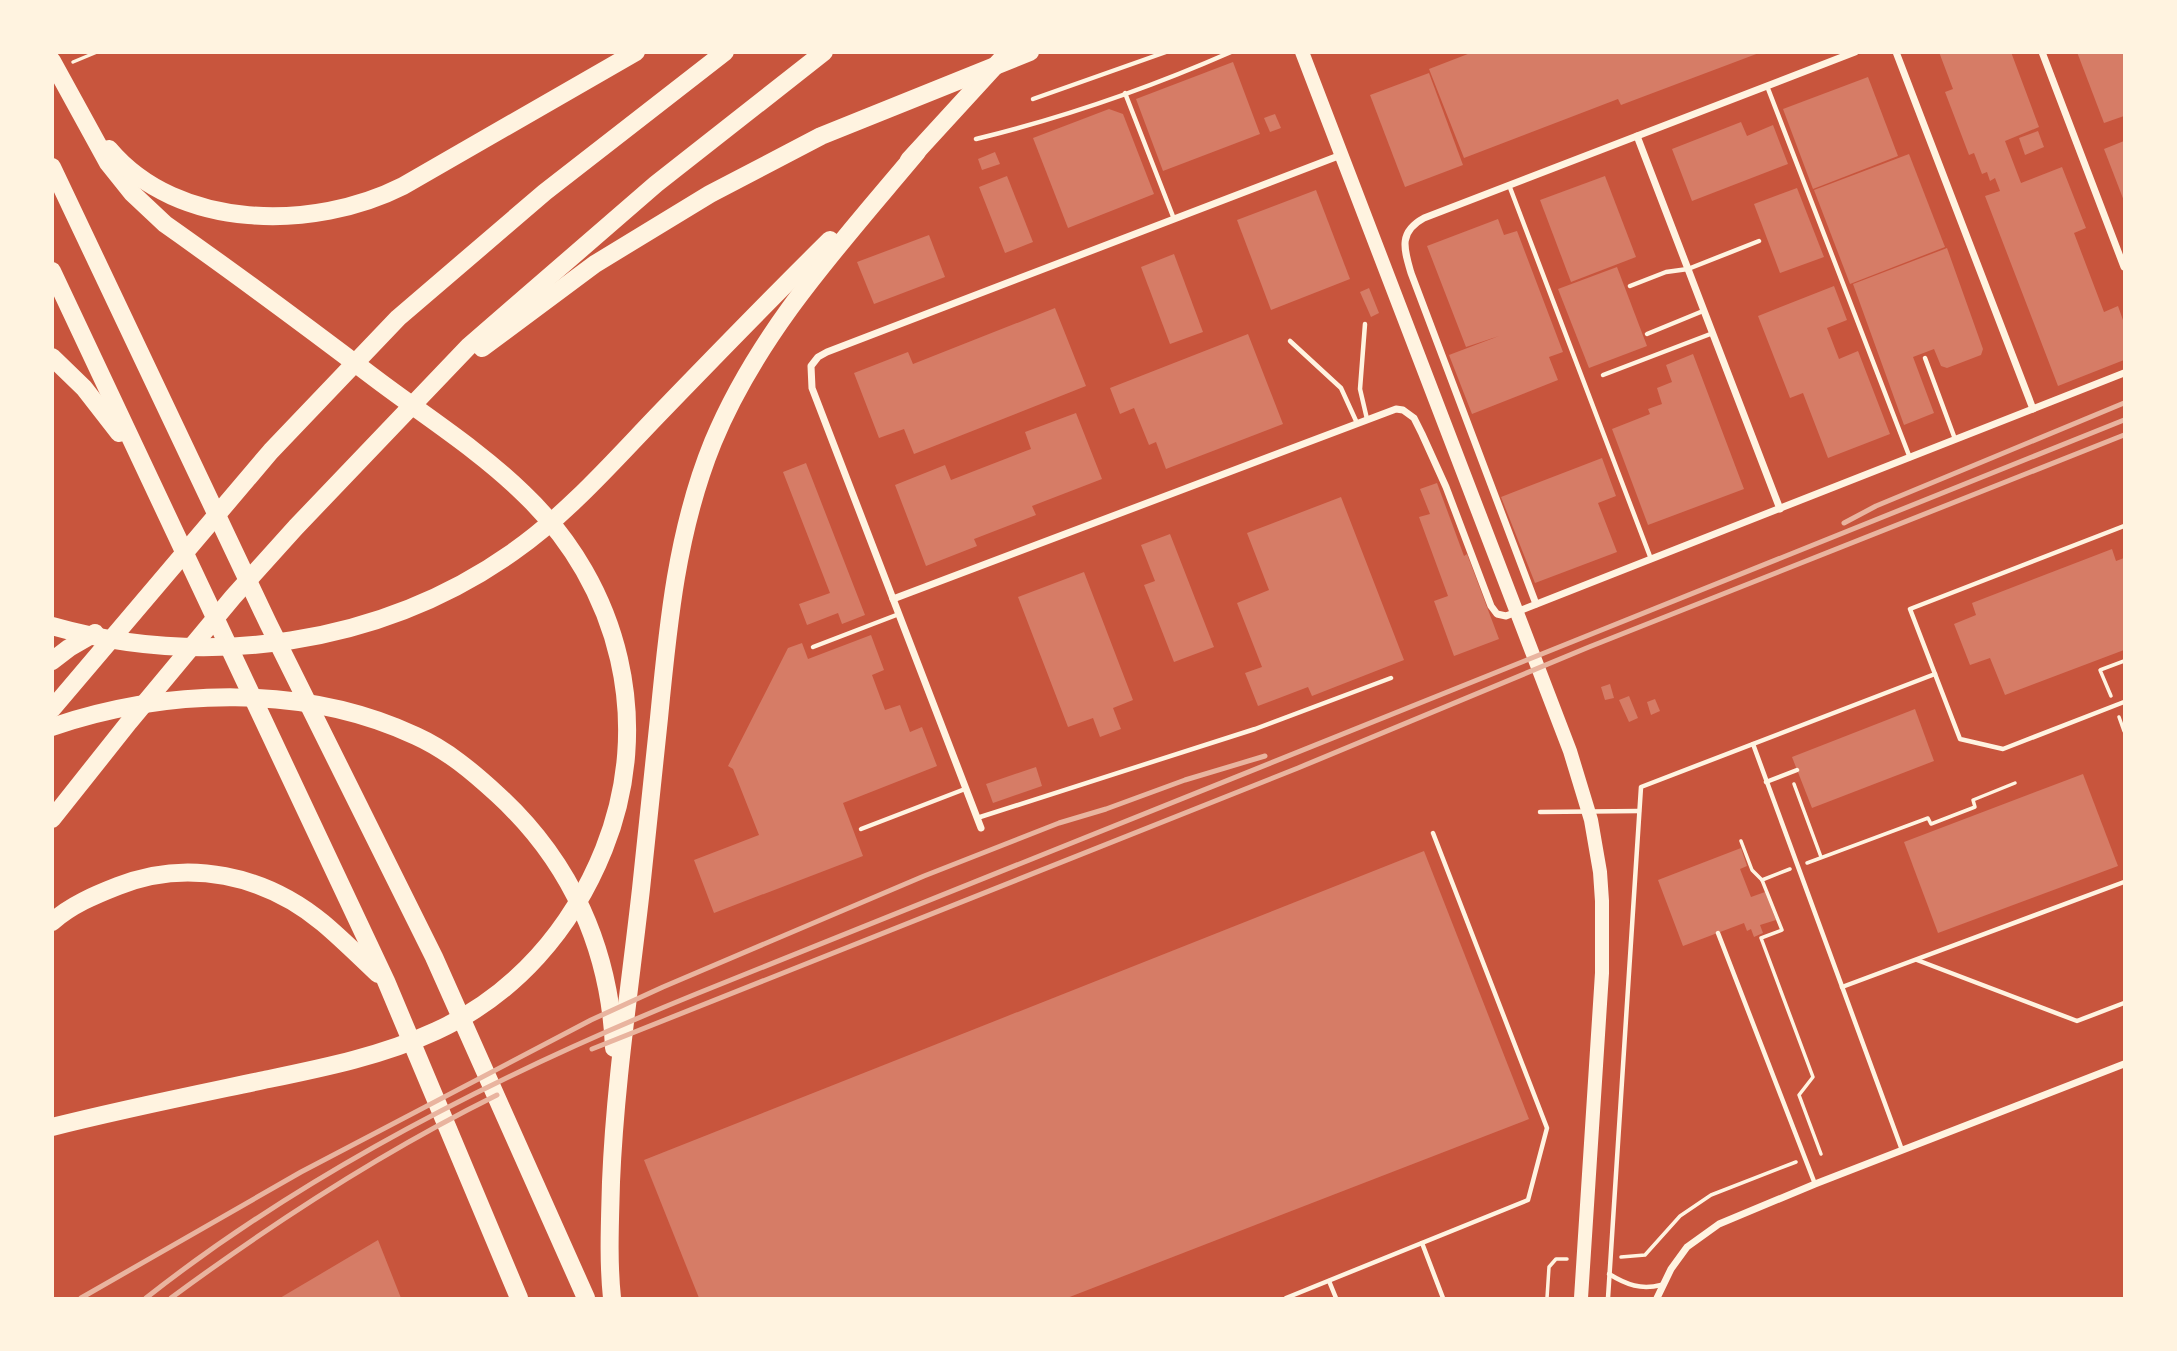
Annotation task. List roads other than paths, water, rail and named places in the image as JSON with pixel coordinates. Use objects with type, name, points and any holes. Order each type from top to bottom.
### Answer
[{"type":"highway","points":[[61,80],[116,158],[140,178],[162,191],[215,210],[255,215],[300,216],[351,207],[388,193],[636,52]]},
{"type":"highway","points":[[52,709],[271,451],[398,318],[545,192],[726,52]]},
{"type":"highway","points":[[52,819],[233,597],[428,388],[507,311],[646,192],[824,52]]},
{"type":"highway","points":[[612,1298],[609,1274],[610,1205],[616,1104],[672,595],[682,542],[697,489],[713,441],[771,333],[816,272],[917,152],[1008,52]]},
{"type":"highway","points":[[428,388],[595,264],[710,194],[833,131],[1030,52]]},
{"type":"highway","points":[[52,61],[99,149],[132,193],[165,224],[307,327],[524,493],[562,537],[597,598],[620,661],[629,726],[624,783],[610,834],[588,884],[546,948],[517,979],[481,1006],[432,1033],[390,1049],[312,1070],[52,1127]]},
{"type":"highway","points":[[52,626],[155,646],[243,647],[297,640],[343,629],[397,612],[454,587],[515,551],[574,500],[917,152]]},
{"type":"highway","points":[[52,167],[268,623],[435,957],[586,1298]]},
{"type":"highway","points":[[52,271],[386,981],[519,1298]]},
{"type":"highway","points":[[52,357],[69,371],[105,412],[149,476]]},
{"type":"highway","points":[[52,661],[134,610]]},
{"type":"highway","points":[[52,727],[151,703],[237,697],[310,705],[368,718],[415,735],[448,754],[478,776],[528,824],[552,855],[580,902],[598,946],[606,983],[613,1035],[616,1104]]},
{"type":"highway","points":[[52,922],[89,898],[135,880],[179,872],[229,876],[272,891],[307,911],[323,922],[386,981]]},
{"type":"main road","points":[[1302,52],[1579,777],[1591,820],[1600,872],[1602,973],[1581,1298]]},
{"type":"street","points":[[1536,604],[1405,255],[1405,240],[1413,224],[1855,52]]},
{"type":"street","points":[[1896,52],[2033,409]]},
{"type":"street","points":[[2042,52],[2124,267]]},
{"type":"street","points":[[1637,136],[1780,509]]},
{"type":"street","points":[[981,828],[812,388],[811,366],[818,357],[827,352],[1341,155]]},
{"type":"street","points":[[893,599],[1389,410],[1403,410],[1414,418],[1447,487],[1491,606],[1497,614],[1506,616],[2124,373]]},
{"type":"street","points":[[1657,1298],[1661,1285],[1687,1247],[1705,1232],[1815,1184],[2124,1064]]},
{"type":"lane","points":[[1033,99],[1166,52]]},
{"type":"lane","points":[[976,139],[1023,127],[1125,93],[1188,71],[1231,52]]},
{"type":"lane","points":[[1767,86],[1910,458]]},
{"type":"lane","points":[[1125,93],[1174,219]]},
{"type":"lane","points":[[1509,185],[1651,559]]},
{"type":"lane","points":[[1630,286],[1666,272],[1688,269],[1759,242]]},
{"type":"lane","points":[[1647,334],[1704,311]]},
{"type":"lane","points":[[1364,324],[1360,388],[1367,419]]},
{"type":"lane","points":[[1603,375],[1713,333]]},
{"type":"lane","points":[[1290,341],[1341,388],[1357,423]]},
{"type":"lane","points":[[1925,358],[1955,440]]},
{"type":"lane","points":[[2124,526],[1910,609],[1960,739],[2003,749],[2124,702]]},
{"type":"lane","points":[[813,647],[899,614]]},
{"type":"lane","points":[[1608,1298],[1641,787],[1935,674]]},
{"type":"lane","points":[[977,818],[1255,729],[1391,678]]},
{"type":"lane","points":[[1753,744],[1902,1150]]},
{"type":"lane","points":[[1766,782],[1797,769]]},
{"type":"lane","points":[[861,829],[966,789]]},
{"type":"lane","points":[[1540,812],[1639,811]]},
{"type":"lane","points":[[1286,1298],[1528,1200],[1547,1128],[1433,834]]},
{"type":"lane","points":[[1842,987],[2124,882]]},
{"type":"lane","points":[[1718,933],[1815,1184]]},
{"type":"lane","points":[[1916,960],[2077,1021],[2124,1003]]},
{"type":"lane","points":[[1422,1243],[1443,1298]]},
{"type":"lane","points":[[1609,1274],[1633,1286],[1650,1288],[1661,1285]]},
{"type":"lane","points":[[1329,1281],[1336,1298]]},
{"type":"railway","points":[[1844,523],[1876,506],[2124,403]]},
{"type":"railway","points":[[146,1298],[208,1252],[341,1166],[481,1091],[624,1024],[2124,420]]},
{"type":"railway","points":[[592,1049],[1298,768],[1589,647],[2124,435]]},
{"type":"railway","points":[[81,1298],[301,1172],[591,1020],[663,987],[924,876],[1059,823],[1265,756]]},
{"type":"railway","points":[[171,1298],[249,1242],[370,1164],[497,1095]]}]
